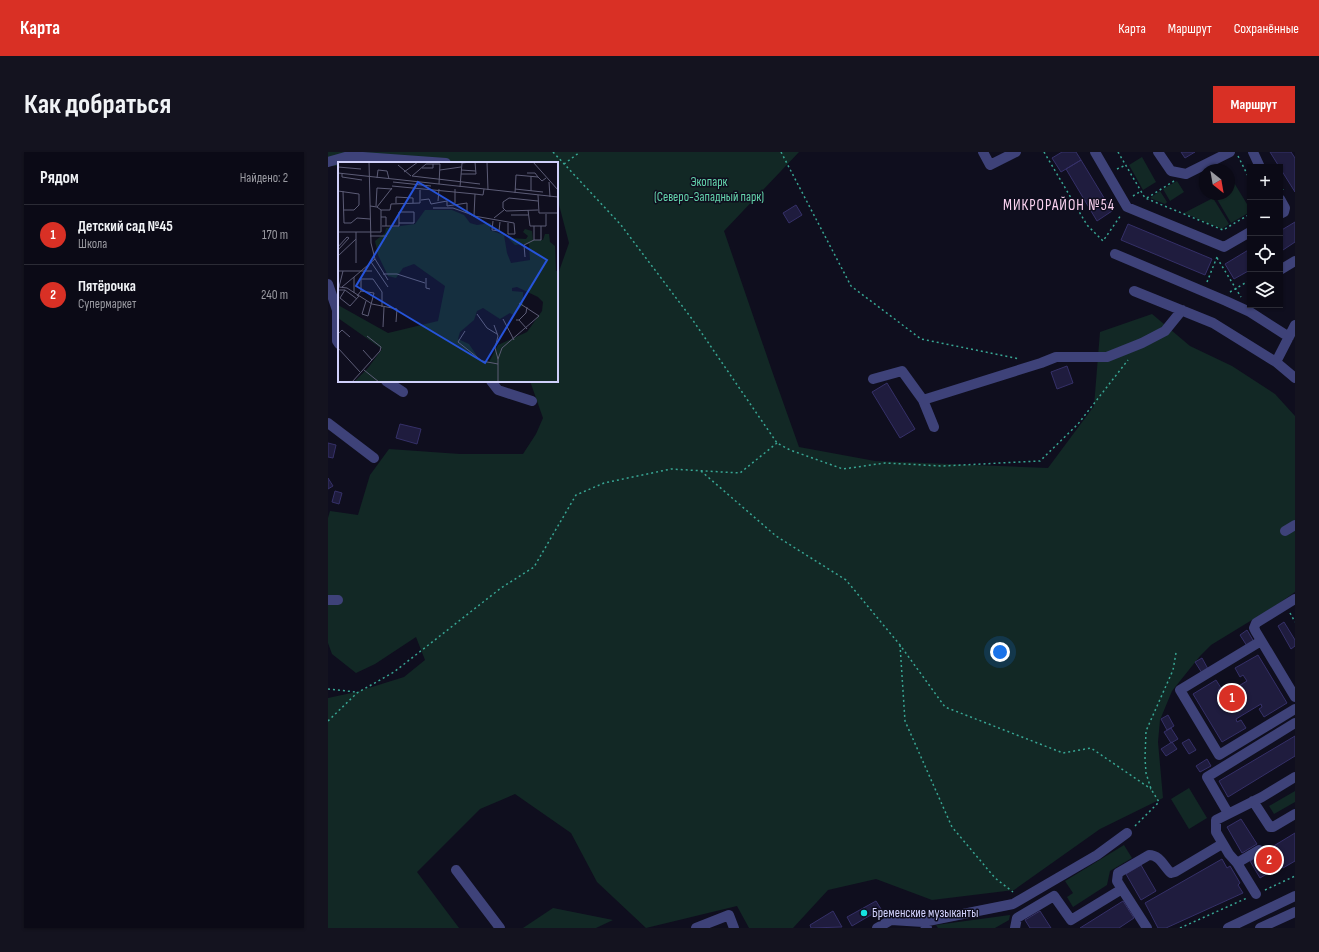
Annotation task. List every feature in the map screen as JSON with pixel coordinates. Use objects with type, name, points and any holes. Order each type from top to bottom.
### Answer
[{"type":"street","points":[[984,152],[990,165],[1016,152]]},
{"type":"street","points":[[1095,152],[1127,207],[1222,247],[1247,234]]},
{"type":"street","points":[[1158,152],[1172,171],[1186,174],[1230,152]]},
{"type":"street","points":[[1253,152],[1259,164]]},
{"type":"street","points":[[328,162],[349,156],[431,162]]},
{"type":"street","points":[[1115,254],[1250,312],[1289,337]]},
{"type":"street","points":[[1283,268],[1295,261]]},
{"type":"street","points":[[328,284],[337,310],[338,342]]},
{"type":"street","points":[[1134,290],[1213,323],[1276,362],[1295,378]]},
{"type":"street","points":[[923,400],[1056,357],[1107,357],[1142,343],[1165,331],[1182,310]]},
{"type":"street","points":[[1276,362],[1295,325]]},
{"type":"street","points":[[873,379],[902,371],[923,400],[934,427]]},
{"type":"street","points":[[388,382],[403,392]]},
{"type":"street","points":[[492,382],[498,390],[532,401]]},
{"type":"street","points":[[328,423],[374,458]]},
{"type":"street","points":[[1286,531],[1295,525]]},
{"type":"street","points":[[1295,600],[1256,624],[1254,628],[1295,697]]},
{"type":"street","points":[[1261,641],[1180,690],[1219,755],[1295,710]]},
{"type":"street","points":[[1228,813],[1207,777],[1295,723]]},
{"type":"street","points":[[1256,894],[1237,863],[1222,844],[1216,832],[1216,820],[1262,797],[1295,777]]},
{"type":"street","points":[[1253,801],[1270,827],[1273,827],[1295,814]]},
{"type":"street","points":[[877,928],[891,920],[925,925],[1013,904],[1097,855],[1127,833]]},
{"type":"street","points":[[1147,928],[1117,881],[1118,873],[1149,855],[1158,857],[1171,873],[1175,872],[1222,844]]},
{"type":"street","points":[[1237,863],[1259,850]]},
{"type":"street","points":[[456,870],[500,928]]},
{"type":"street","points":[[1015,928],[1017,918],[1054,896],[1071,920],[1122,889]]},
{"type":"street","points":[[1228,928],[1295,896]]},
{"type":"street","points":[[1260,928],[1295,912]]},
{"type":"street","points":[[696,928],[729,914],[734,928]]},
{"type":"path","points":[[553,152],[626,232],[692,319],[777,443],[790,450],[843,468],[885,463],[942,466],[1040,461],[1078,424],[1128,359]]},
{"type":"path","points":[[564,164],[580,152]]},
{"type":"path","points":[[781,152],[851,286],[921,340],[1041,363]]},
{"type":"path","points":[[1044,152],[1088,225],[1103,240],[1127,207]]},
{"type":"path","points":[[1118,152],[1147,198],[1223,230],[1247,216]]},
{"type":"path","points":[[1237,152],[1247,175]]},
{"type":"path","points":[[1147,198],[1176,180],[1179,173]]},
{"type":"path","points":[[1203,291],[1222,247]]},
{"type":"path","points":[[1217,258],[1250,312]]},
{"type":"path","points":[[1220,299],[1247,282]]},
{"type":"path","points":[[328,721],[357,693],[394,672],[501,588],[534,567],[576,495],[604,483],[670,469],[740,473],[777,443]]},
{"type":"path","points":[[701,471],[776,536],[846,580],[900,645],[945,707],[1062,753],[1091,748],[1151,789]]},
{"type":"path","points":[[900,645],[905,721],[952,827],[995,878],[1021,899]]},
{"type":"path","points":[[1127,833],[1159,802],[1151,789],[1146,772],[1146,732],[1173,670],[1176,653]]},
{"type":"path","points":[[328,688],[357,693]]},
{"type":"path","points":[[1180,928],[1295,876]]},
{"type":"green space","name":"Экопарк (Северо-Западный парк)","points":[[328,152],[799,152],[724,231],[799,447],[875,461],[1048,468],[1094,406],[1100,332],[1152,314],[1190,346],[1232,366],[1275,394],[1295,416],[1295,592],[1211,645],[1200,656],[1172,691],[1160,720],[1158,742],[1163,798],[1100,829],[1014,890],[932,900],[876,879],[828,890],[793,928],[749,928],[737,906],[646,928],[597,882],[571,833],[515,794],[480,809],[417,872],[459,928],[328,928],[328,698],[356,692],[404,677],[425,660],[416,637],[375,664],[356,673],[332,654],[328,643],[328,518],[330,511],[358,515],[370,475],[389,449],[460,454],[523,454],[536,434],[543,418],[530,382],[558,382],[558,274],[569,243],[558,201],[558,162],[379,162],[373,160],[362,162],[338,162],[338,166],[328,166]]},
{"type":"green space","points":[[1142,157],[1156,182],[1143,190],[1129,165]]},
{"type":"green space","points":[[1177,181],[1184,192],[1170,201],[1163,189]]},
{"type":"green space","points":[[1235,184],[1247,204],[1247,214],[1231,223],[1218,200],[1235,200]]},
{"type":"green space","points":[[1160,191],[1167,202],[1165,204],[1150,198]]},
{"type":"green space","points":[[1209,200],[1214,200],[1229,224],[1222,229],[1184,213]]},
{"type":"green space","points":[[1189,788],[1207,818],[1189,829],[1171,799]]},
{"type":"green space","points":[[1295,791],[1295,802],[1274,814],[1269,806]]},
{"type":"green space","points":[[1124,845],[1132,858],[1110,871],[1107,885],[1073,907],[1067,897],[1073,893],[1065,881]]},
{"type":"green space","points":[[553,908],[613,920],[596,928],[523,928]]},
{"type":"green space","points":[[1010,915],[1009,920],[995,928],[938,928],[936,925]]},
{"type":"building","points":[[1062,152],[1076,152],[1081,160],[1061,172],[1052,158]]},
{"type":"building","points":[[1181,152],[1195,152],[1185,158]]},
{"type":"building","points":[[1270,152],[1291,152],[1295,158],[1295,192],[1283,173],[1283,164],[1278,164]]},
{"type":"building","points":[[1081,160],[1112,211],[1097,221],[1066,169]]},
{"type":"building","points":[[796,205],[802,215],[789,223],[783,213]]},
{"type":"building","points":[[1295,222],[1295,242],[1283,250],[1283,236],[1283,229]]},
{"type":"building","points":[[1128,224],[1212,259],[1205,275],[1121,240]]},
{"type":"building","points":[[1247,251],[1247,272],[1234,279],[1225,264]]},
{"type":"building","points":[[1067,366],[1073,383],[1057,389],[1051,372]]},
{"type":"building","points":[[887,383],[915,429],[900,438],[872,392]]},
{"type":"building","points":[[400,424],[421,429],[417,444],[396,438]]},
{"type":"building","points":[[328,443],[336,445],[333,458],[328,457]]},
{"type":"building","points":[[328,478],[333,486],[328,489]]},
{"type":"building","points":[[335,491],[342,493],[339,504],[332,502]]},
{"type":"building","points":[[1284,622],[1295,640],[1295,646],[1291,649],[1278,626]]},
{"type":"building","points":[[1247,630],[1254,642],[1247,646],[1240,635]]},
{"type":"building","points":[[1258,655],[1287,703],[1264,717],[1259,709],[1262,707],[1261,704],[1236,719],[1237,722],[1241,720],[1246,728],[1222,742],[1193,694],[1216,680],[1221,688],[1218,690],[1222,696],[1247,681],[1243,675],[1240,677],[1235,668]]},
{"type":"building","points":[[1202,658],[1208,669],[1202,673],[1195,662]]},
{"type":"building","points":[[1168,715],[1174,726],[1167,730],[1161,719]]},
{"type":"building","points":[[1171,728],[1178,739],[1171,743],[1164,732]]},
{"type":"building","points":[[1295,736],[1295,756],[1228,797],[1219,781]]},
{"type":"building","points":[[1189,739],[1196,750],[1189,754],[1182,743]]},
{"type":"building","points":[[1172,742],[1177,749],[1166,756],[1161,749]]},
{"type":"building","points":[[1207,759],[1211,766],[1200,772],[1196,766]]},
{"type":"building","points":[[1241,819],[1257,844],[1242,853],[1227,827]]},
{"type":"building","points":[[1295,833],[1295,861],[1283,868],[1281,865],[1277,868],[1267,850]]},
{"type":"building","points":[[1267,851],[1277,868],[1260,878],[1250,861]]},
{"type":"building","points":[[1222,859],[1227,868],[1230,866],[1240,883],[1238,885],[1243,893],[1166,928],[1158,928],[1145,903]]},
{"type":"building","points":[[1141,865],[1156,891],[1141,900],[1126,874]]},
{"type":"building","name":"Бременские музыканты","points":[[876,901],[881,909],[852,926],[847,917]]},
{"type":"building","points":[[1123,901],[1134,918],[1119,928],[1080,928]]},
{"type":"building","points":[[833,911],[842,927],[811,928],[810,925]]},
{"type":"building","points":[[1040,911],[1051,928],[1030,928],[1025,920]]},
{"type":"place","name":"Детский сад №45","points":[[1232,698]]},
{"type":"place","name":"Пятёрочка","points":[[1269,860]]},
{"type":"place","name":"Бременские музыканты","points":[[864,913]]},
{"type":"district","name":"МИКРОРАЙОН №54","points":[[1059,205]]}]
